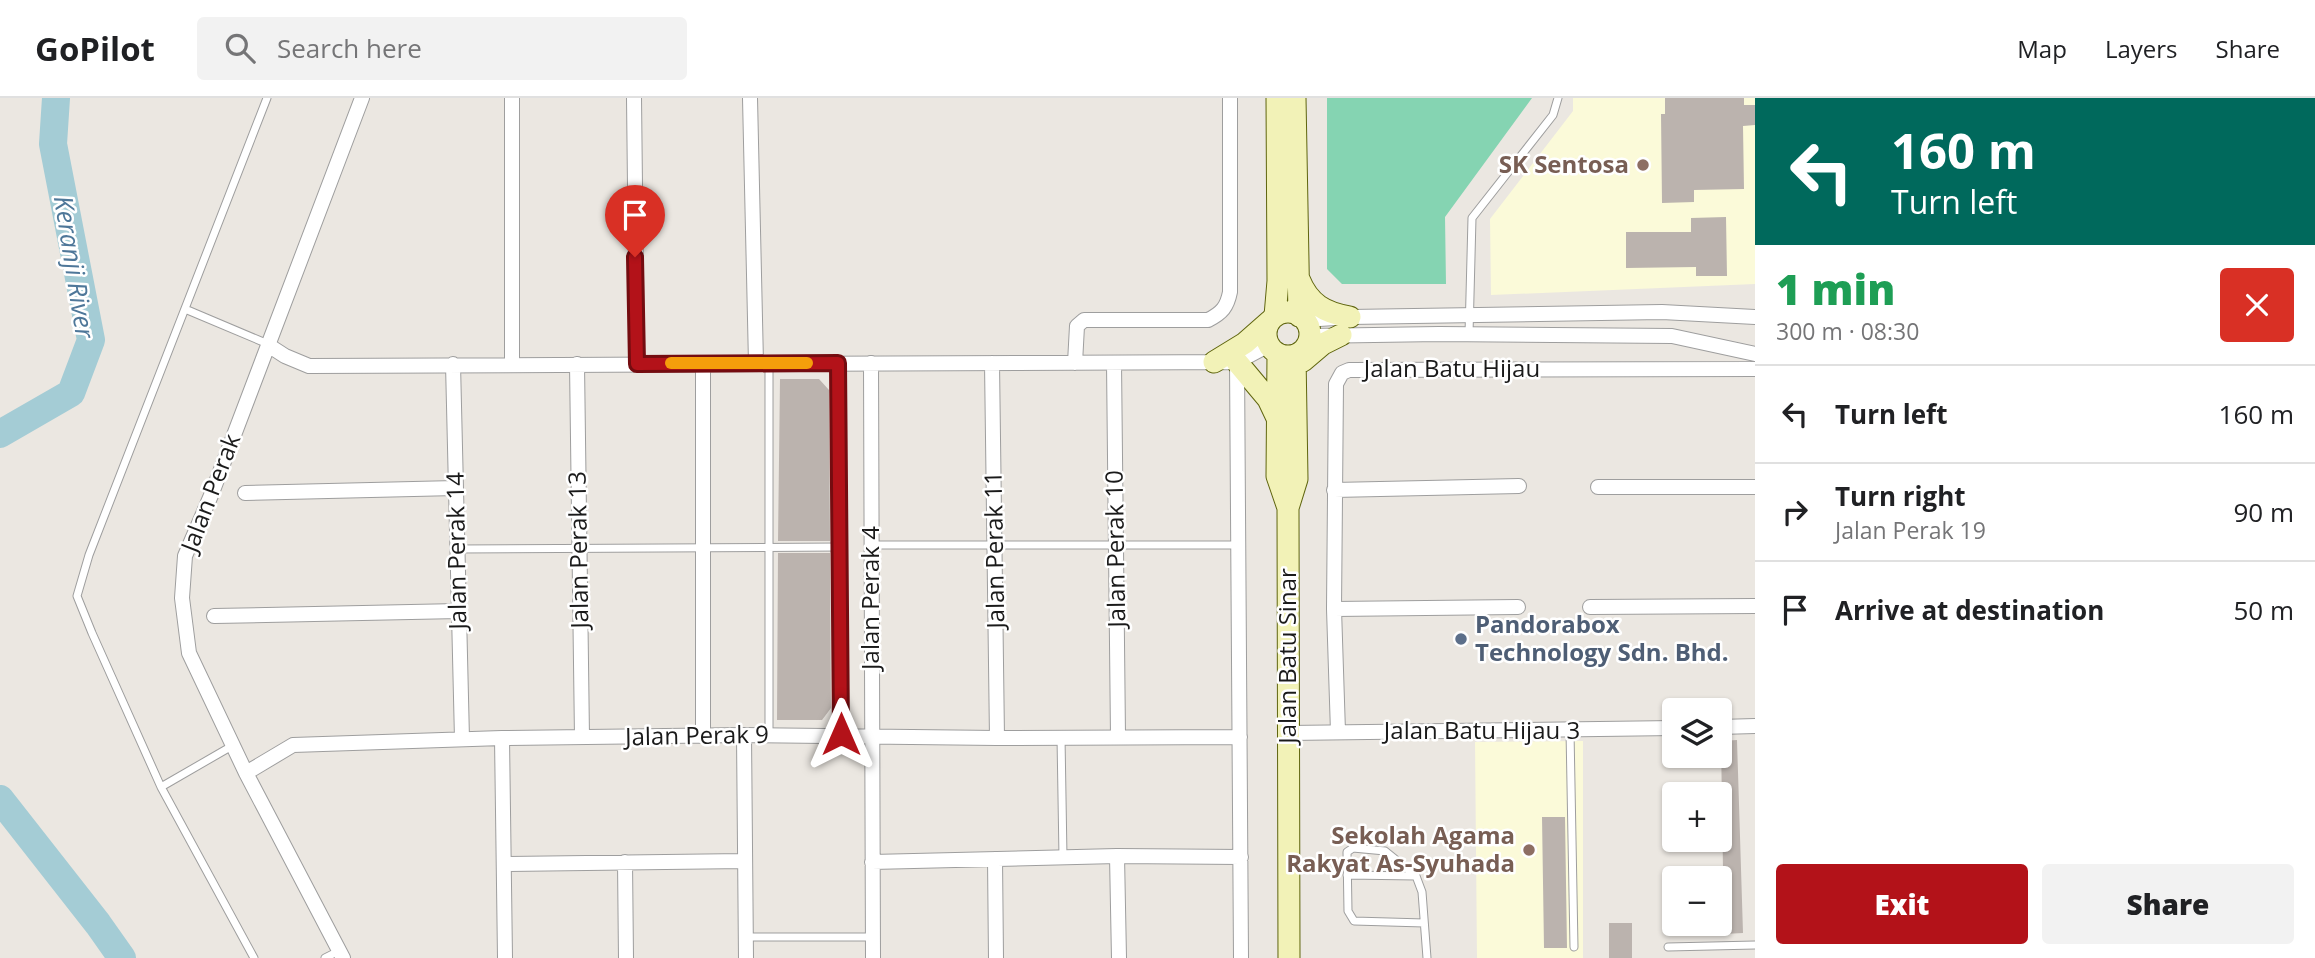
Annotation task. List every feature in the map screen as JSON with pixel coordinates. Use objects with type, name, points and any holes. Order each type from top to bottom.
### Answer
[{"type":"street","name":"Jalan Perak","points":[[341,954],[246,774],[189,653],[182,598],[185,556],[212,494],[362,98]]},
{"type":"street","points":[[512,98],[512,364]]},
{"type":"street","points":[[634,98],[637,364]]},
{"type":"street","points":[[750,98],[763,363]]},
{"type":"street","points":[[1075,363],[1077,326],[1084,320],[1208,320],[1222,313],[1227,304],[1230,282],[1230,98]]},
{"type":"street","points":[[1278,98],[1278,281],[1273,318],[1266,333],[1284,358],[1300,364],[1346,326],[1317,305],[1302,287],[1297,274]]},
{"type":"street","points":[[268,345],[309,366],[1237,362],[1284,358],[1306,346],[1297,274],[1295,98]]},
{"type":"street","points":[[1214,362],[1245,344],[1273,318],[1287,312],[1304,324]]},
{"type":"street","name":"Jalan Batu Hijau","points":[[1304,324],[1346,326],[1469,314],[1662,312],[1755,317]]},
{"type":"street","name":"Jalan Batu Hijau","points":[[1304,324],[1469,335],[1672,336],[1755,354]]},
{"type":"street","points":[[1284,358],[1278,420],[1277,476],[1288,508]]},
{"type":"street","name":"Jalan Batu Sinar","points":[[1284,358],[1297,479],[1288,508],[1289,958]]},
{"type":"street","points":[[1237,362],[1268,399],[1278,420]]},
{"type":"street","name":"Jalan Batu Sinar","points":[[1237,362],[1241,958]]},
{"type":"street","points":[[703,736],[704,363]]},
{"type":"street","name":"Jalan Perak 4","points":[[838,363],[841,734]]},
{"type":"street","name":"Jalan Perak 4","points":[[871,363],[870,735],[873,958]]},
{"type":"street","name":"Jalan Perak 11","points":[[992,363],[997,738]]},
{"type":"street","name":"Jalan Perak 10","points":[[1114,363],[1118,736]]},
{"type":"street","name":"Jalan Perak 14","points":[[453,364],[462,739]]},
{"type":"street","name":"Jalan Perak 13","points":[[577,364],[582,737]]},
{"type":"street","name":"Jalan Batu Hijau","points":[[1338,732],[1334,490],[1336,384],[1342,373],[1349,370],[1755,369]]},
{"type":"street","points":[[1334,490],[1519,486]]},
{"type":"street","points":[[1598,487],[1755,486]]},
{"type":"street","points":[[245,493],[456,488]]},
{"type":"street","points":[[1590,607],[1755,606]]},
{"type":"street","points":[[1334,608],[1518,607]]},
{"type":"street","points":[[214,616],[459,611]]},
{"type":"street","points":[[1732,727],[1755,726]]},
{"type":"street","name":"Jalan Batu Hijau 3","points":[[1289,733],[1662,728]]},
{"type":"street","name":"Jalan Perak 9","points":[[246,774],[293,745],[502,738],[841,734],[997,738],[1240,737]]},
{"type":"street","points":[[744,735],[746,958]]},
{"type":"street","points":[[502,738],[505,958]]},
{"type":"street","points":[[872,862],[1117,856],[1241,857]]},
{"type":"street","points":[[1117,856],[1119,958]]},
{"type":"street","points":[[995,859],[996,958]]},
{"type":"street","points":[[625,862],[626,958]]},
{"type":"street","points":[[504,864],[744,862]]},
{"type":"lane","points":[[254,958],[161,787],[77,596],[89,555],[267,98]]},
{"type":"lane","points":[[1469,335],[1472,218],[1553,115],[1558,98]]},
{"type":"lane","points":[[185,309],[268,345]]},
{"type":"lane","points":[[763,363],[769,548],[769,735]]},
{"type":"lane","points":[[872,545],[1238,545]]},
{"type":"lane","points":[[457,549],[839,547]]},
{"type":"lane","points":[[1570,731],[1574,947]]},
{"type":"lane","points":[[1062,736],[1063,858]]},
{"type":"lane","points":[[161,787],[233,746]]},
{"type":"lane","points":[[1424,923],[1354,921],[1348,911],[1347,852],[1353,848],[1385,851],[1416,876],[1422,892],[1427,958]]},
{"type":"lane","points":[[1347,875],[1416,876]]},
{"type":"lane","points":[[745,937],[872,937]]},
{"type":"lane","points":[[1668,947],[1755,945]]},
{"type":"lane","points":[[326,958],[341,954]]},
{"type":"shaded area","name":"SK Sentosa","points":[[1573,98],[1755,98],[1755,284],[1491,295],[1490,219],[1573,111]]},
{"type":"shaded area","name":"Sekolah Agama Rakyat As-Syuhada","points":[[1583,741],[1583,958],[1477,958],[1475,742]]},
{"type":"green space","points":[[1327,98],[1532,98],[1445,217],[1446,284],[1342,284],[1327,269]]},
{"type":"building","points":[[1665,98],[1744,98],[1744,105],[1755,105],[1755,125],[1743,126],[1744,189],[1694,190],[1694,202],[1662,203],[1661,114],[1665,114]]},
{"type":"building","points":[[1726,217],[1727,276],[1696,276],[1696,267],[1626,268],[1626,232],[1691,232],[1691,218]]},
{"type":"building","points":[[780,379],[819,379],[829,390],[830,541],[778,541]]},
{"type":"building","points":[[778,553],[830,553],[831,708],[822,720],[777,720]]},
{"type":"building","points":[[1732,740],[1737,740],[1743,933],[1732,934],[1732,866],[1723,866],[1723,852],[1732,852],[1732,782],[1722,782],[1721,768],[1732,768]]},
{"type":"building","points":[[1542,817],[1565,817],[1567,948],[1544,948]]},
{"type":"building","points":[[1609,923],[1632,923],[1632,958],[1609,958]]},
{"type":"waterway","name":"Keranji River","points":[[0,434],[71,393],[91,340],[53,144],[56,98]]},
{"type":"waterway","name":"Keranji River","points":[[0,799],[122,958]]},
{"type":"slow traffic","points":[[671,363],[807,363]]},
{"type":"place","name":"SK Sentosa","points":[[1643,165]]},
{"type":"place","name":"Pandorabox Technology Sdn. Bhd.","points":[[1461,639]]},
{"type":"place","name":"Sekolah Agama Rakyat As-Syuhada","points":[[1529,850]]},
{"type":"route","points":[[635,257],[637,364],[838,363],[841,734]]}]
